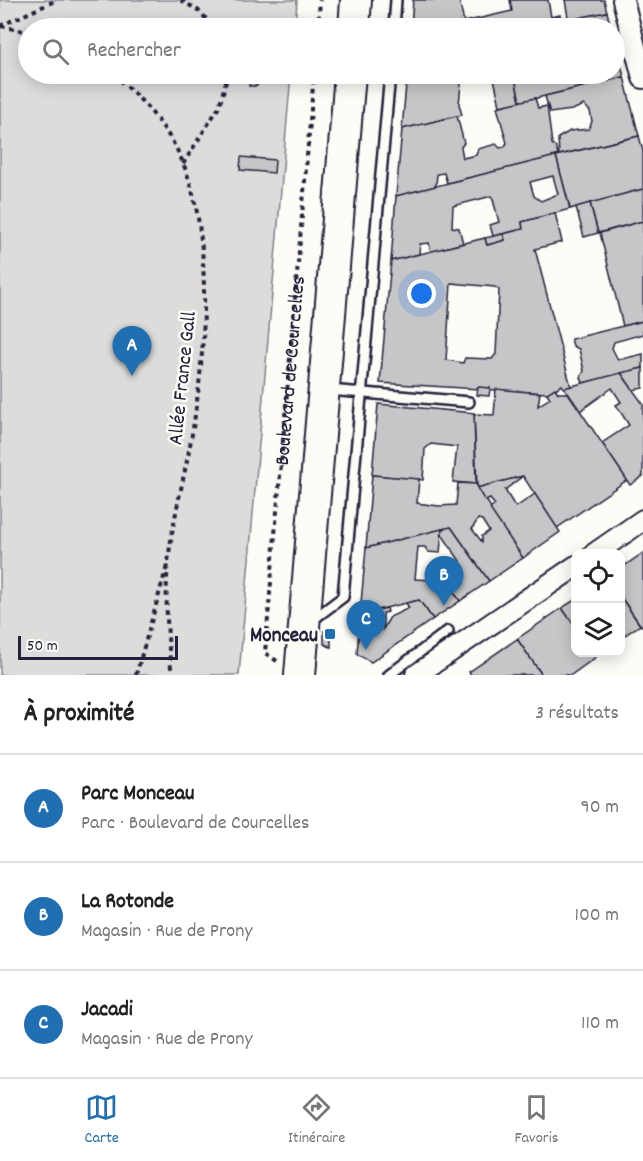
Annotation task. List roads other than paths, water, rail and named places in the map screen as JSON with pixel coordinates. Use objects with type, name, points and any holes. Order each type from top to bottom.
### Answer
[{"type":"main road","points":[[355,18],[356,0]]},
{"type":"main road","name":"Boulevard de Courcelles","points":[[288,668],[304,626],[349,84]]},
{"type":"street","points":[[623,0],[643,78]]},
{"type":"street","points":[[601,549],[643,520]]},
{"type":"street","points":[[416,675],[571,569]]},
{"type":"lane","points":[[395,18],[396,0]]},
{"type":"lane","points":[[304,626],[343,597],[389,84]]},
{"type":"lane","points":[[324,389],[469,402]]},
{"type":"lane","points":[[389,675],[448,631]]},
{"type":"place","name":"Parc Monceau","points":[[132,376]]},
{"type":"place","name":"La Rotonde","points":[[444,606]]},
{"type":"place","name":"Monceau","points":[[330,634]]},
{"type":"place","name":"Jacadi","points":[[366,650]]}]
